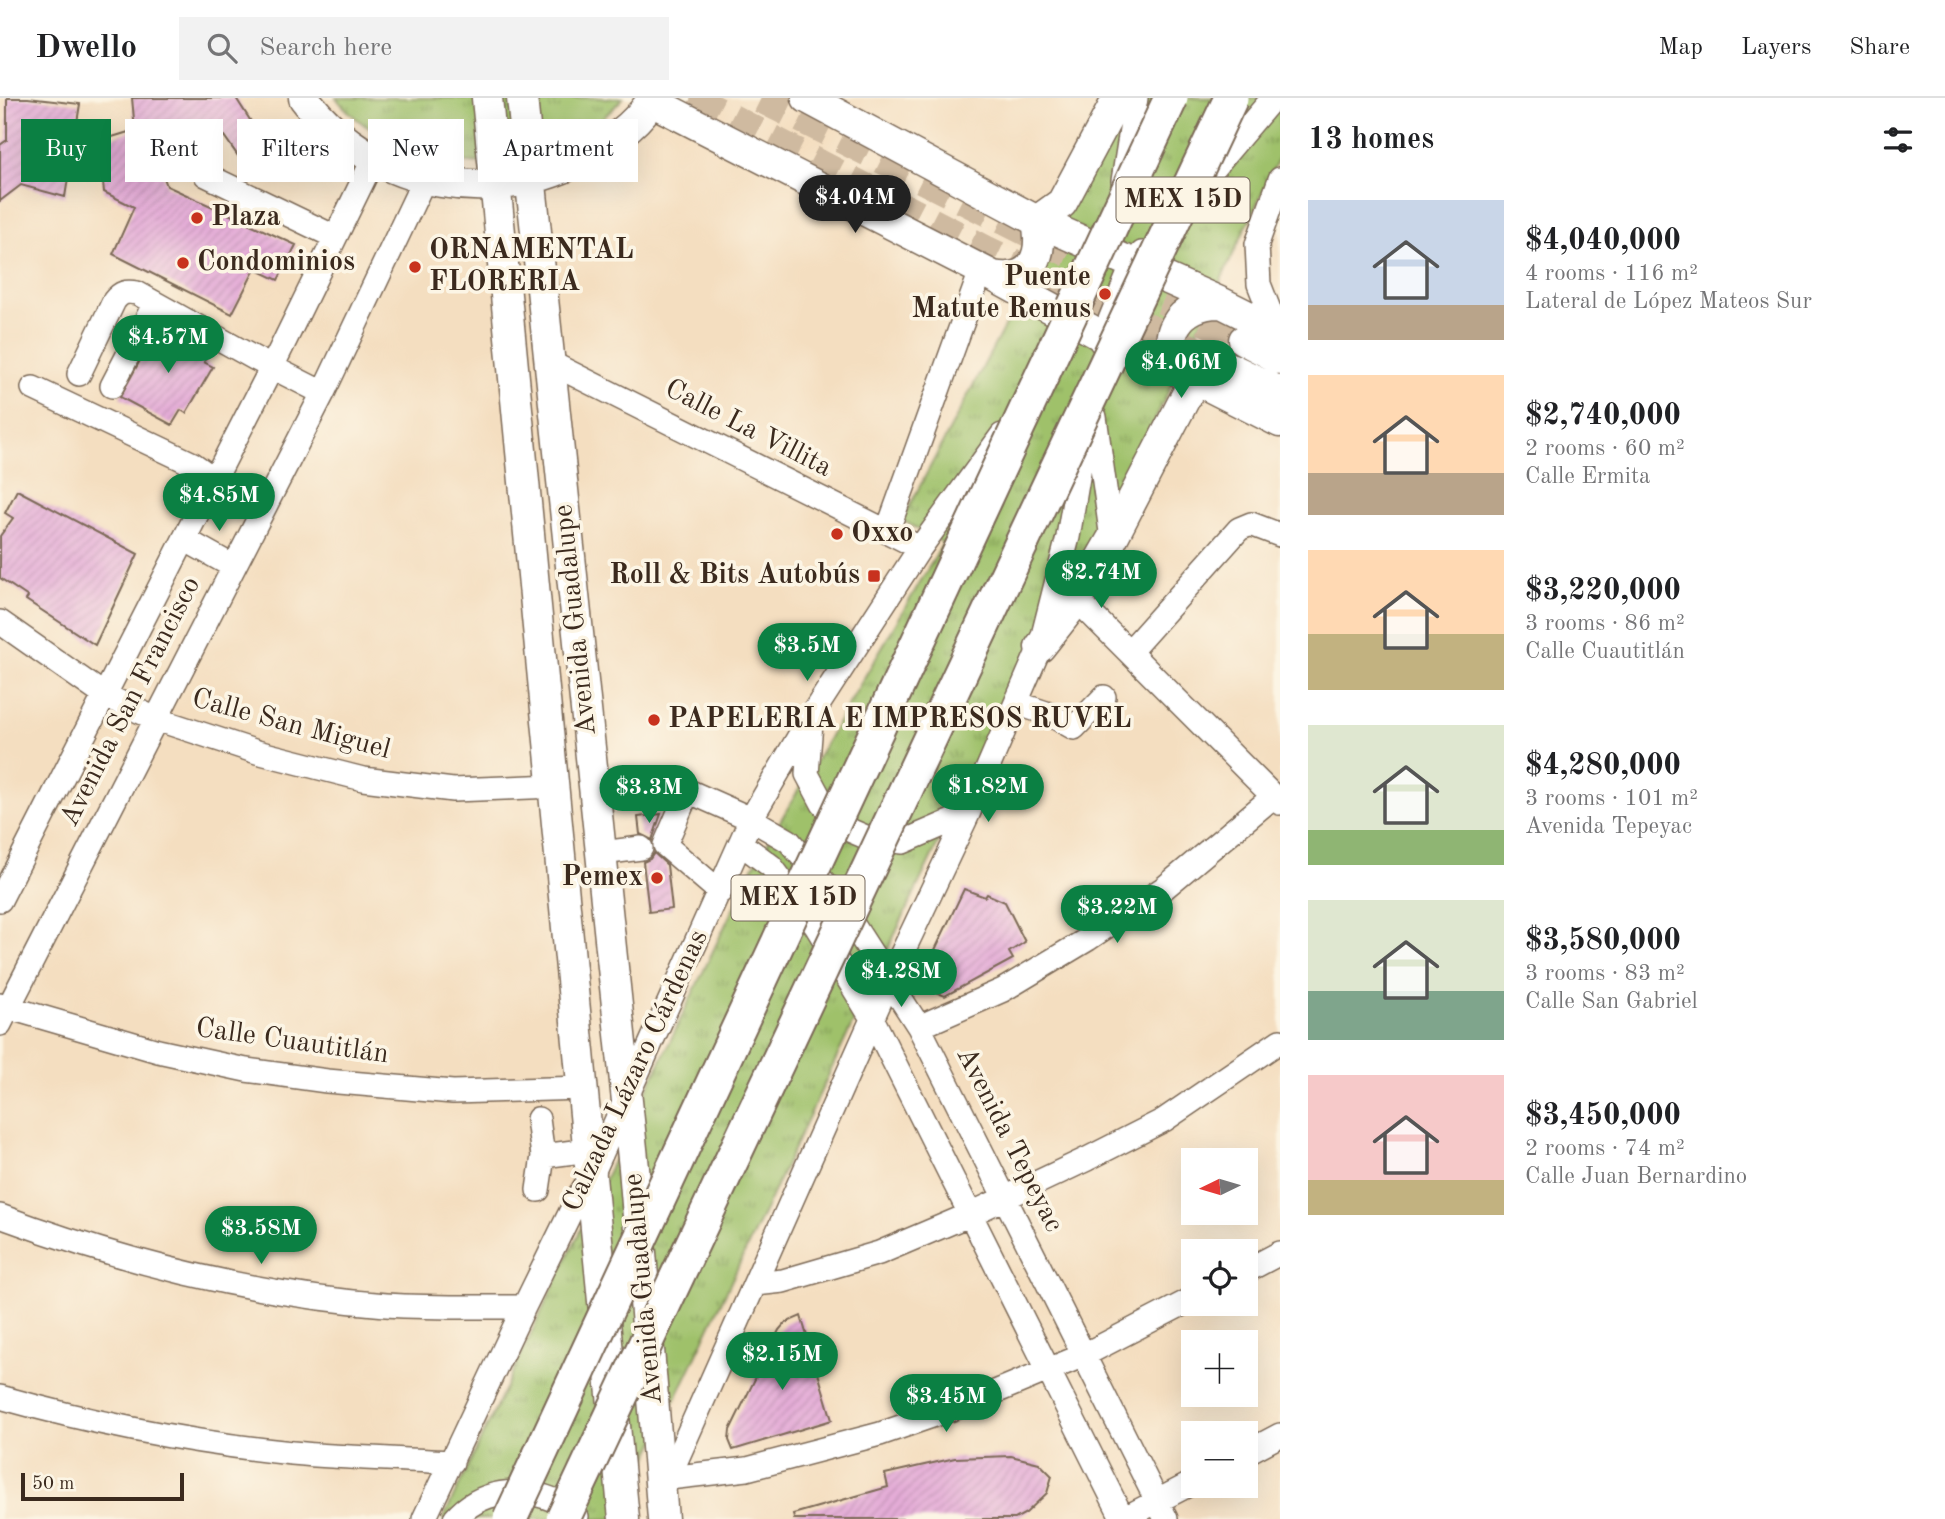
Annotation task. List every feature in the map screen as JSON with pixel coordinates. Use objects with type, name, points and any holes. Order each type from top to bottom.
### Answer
[{"type":"highway","name":"MEX 15D","points":[[509,1519],[1171,98]]},
{"type":"highway","name":"MEX 15D","points":[[563,1519],[1231,98]]},
{"type":"main road","points":[[304,98],[343,139],[368,156]]},
{"type":"main road","name":"Avenida Guadalupe","points":[[487,98],[624,1519]]},
{"type":"main road","name":"Avenida Guadalupe","points":[[522,98],[524,119]]},
{"type":"main road","points":[[807,98],[1037,221],[1222,303],[1279,340]]},
{"type":"main road","points":[[1037,221],[1062,203],[1118,98]]},
{"type":"main road","points":[[635,119],[652,100],[1092,330],[1280,422]]},
{"type":"main road","points":[[442,182],[475,186],[522,182]]},
{"type":"main road","name":"Avenida Guadalupe","points":[[530,182],[626,1097],[661,1503]]},
{"type":"main road","points":[[987,274],[1014,277],[1032,266],[1040,248],[1037,221]]},
{"type":"main road","points":[[1190,376],[1173,356],[1172,334],[1176,324],[1182,316],[1200,305],[1222,303]]},
{"type":"main road","points":[[1244,340],[1279,340]]},
{"type":"main road","points":[[1230,368],[1280,392]]},
{"type":"main road","points":[[1040,647],[1077,600],[1112,539],[1190,376]]},
{"type":"street","name":"Calzada Lázaro Cárdenas","points":[[424,1519],[578,1197],[590,1163],[626,1097],[751,819],[811,716],[920,548],[1092,330],[1123,259],[1136,98]]},
{"type":"street","name":"Calzada Lázaro Cárdenas","points":[[1123,259],[1275,102]]},
{"type":"street","name":"Avenida San Francisco","points":[[0,900],[272,366],[368,169]]},
{"type":"street","points":[[1279,340],[1259,284],[1257,244],[1280,180]]},
{"type":"street","points":[[221,182],[335,237]]},
{"type":"street","name":"Avenida San Francisco","points":[[3,1012],[323,393],[424,182]]},
{"type":"street","points":[[887,532],[987,274]]},
{"type":"street","points":[[79,374],[114,301],[120,294],[128,291],[137,293],[323,393]]},
{"type":"street","points":[[112,386],[155,303]]},
{"type":"street","name":"Calzada Lázaro Cárdenas","points":[[661,1503],[889,981],[968,814],[1040,647],[1068,537],[1092,394],[1092,330]]},
{"type":"street","name":"Calle La Villita","points":[[549,362],[920,548]]},
{"type":"street","points":[[33,388],[193,464],[214,479]]},
{"type":"street","points":[[1092,394],[1112,539]]},
{"type":"street","points":[[1130,651],[1239,529],[1251,524],[1280,535]]},
{"type":"street","points":[[184,538],[234,567]]},
{"type":"street","points":[[919,1027],[1003,990],[1088,939],[1164,888],[1277,800],[1077,600]]},
{"type":"street","name":"Calle San Miguel","points":[[0,622],[104,695],[156,719],[257,752],[363,779],[453,790],[554,786]]},
{"type":"street","points":[[1016,703],[1049,714],[1074,728],[1104,697]]},
{"type":"street","points":[[811,716],[807,774],[823,804],[847,829],[868,838],[903,842],[968,814]]},
{"type":"street","name":"Avenida Tepeyac","points":[[594,783],[644,781],[688,791],[751,819],[789,841],[832,892],[919,1027],[1161,1510]]},
{"type":"street","points":[[688,791],[665,845],[720,892]]},
{"type":"street","points":[[740,843],[771,866],[816,926],[873,1020],[1123,1519],[1161,1510],[1181,1493]]},
{"type":"street","points":[[601,853],[641,848]]},
{"type":"street","name":"Calle Cuautitlán","points":[[3,1012],[158,1051],[259,1072],[327,1081],[453,1091],[583,1088]]},
{"type":"street","points":[[755,1284],[783,1281],[879,1254],[971,1214],[1164,1120],[1280,1041]]},
{"type":"street","points":[[538,1119],[543,1156],[538,1190]]},
{"type":"street","points":[[543,1156],[590,1163]]},
{"type":"street","points":[[0,1216],[115,1255],[220,1281],[385,1305],[524,1307]]},
{"type":"street","points":[[1258,1265],[1280,1253]]},
{"type":"street","points":[[661,1503],[747,1469],[880,1434],[964,1405],[1084,1355],[1181,1305]]},
{"type":"street","points":[[0,1397],[64,1415],[216,1444],[294,1453],[452,1462]]},
{"type":"street","points":[[1258,1447],[1280,1435]]},
{"type":"street","points":[[455,1519],[484,1498],[501,1493],[530,1492],[557,1501],[579,1519]]},
{"type":"green space","points":[[336,98],[623,98],[601,119],[478,119],[478,162],[464,161],[464,119],[368,119],[368,127]]},
{"type":"green space","points":[[1125,98],[1280,98],[1280,155],[1082,574],[979,756],[619,1519],[443,1519],[751,871],[943,543],[902,520]]},
{"type":"building","points":[[7,98],[80,104],[78,119],[21,119],[21,182],[67,182],[65,197],[21,185],[0,201],[0,145],[7,140]]},
{"type":"building","points":[[132,98],[236,98],[249,119],[237,119],[237,155],[223,136],[223,119],[134,119]]},
{"type":"building","points":[[125,133],[125,182],[166,182],[167,186],[296,245],[278,280],[255,269],[232,314],[113,254],[134,207],[104,192],[103,182],[111,182],[111,137]]},
{"type":"building","points":[[160,324],[210,350],[204,362],[213,367],[186,413],[181,410],[172,425],[120,397]]},
{"type":"building","points":[[17,490],[138,554],[95,645],[26,600],[28,597],[0,578],[0,536],[13,518],[5,513]]},
{"type":"building","points":[[661,814],[652,840],[640,834],[638,817]]},
{"type":"building","points":[[654,853],[667,865],[672,909],[649,912],[643,862],[650,859]]},
{"type":"building","points":[[964,889],[985,897],[987,894],[1005,902],[1025,942],[1009,952],[1013,959],[945,996],[930,990],[923,975]]},
{"type":"building","points":[[801,1316],[832,1420],[733,1450],[729,1440],[730,1430],[779,1330],[785,1323]]},
{"type":"building","points":[[1011,1456],[1039,1463],[1052,1476],[1047,1493],[1026,1513],[1015,1519],[794,1519],[793,1514],[888,1487],[885,1474],[955,1458]]},
{"type":"tunnel","points":[[691,98],[987,251],[1230,368]]},
{"type":"tunnel","points":[[761,98],[1244,340]]},
{"type":"place","name":"Plaza","points":[[197,218]]},
{"type":"place","name":"Condominios","points":[[183,263]]},
{"type":"place","name":"ORNAMENTAL FLORERIA","points":[[415,267]]},
{"type":"place","name":"Puente Matute Remus","points":[[1105,294]]},
{"type":"place","name":"Oxxo","points":[[837,534]]},
{"type":"place","name":"Roll & Bits Autobús","points":[[874,576]]},
{"type":"place","name":"PAPELERIA E IMPRESOS RUVEL","points":[[654,720]]},
{"type":"place","name":"Pemex","points":[[657,878]]}]
